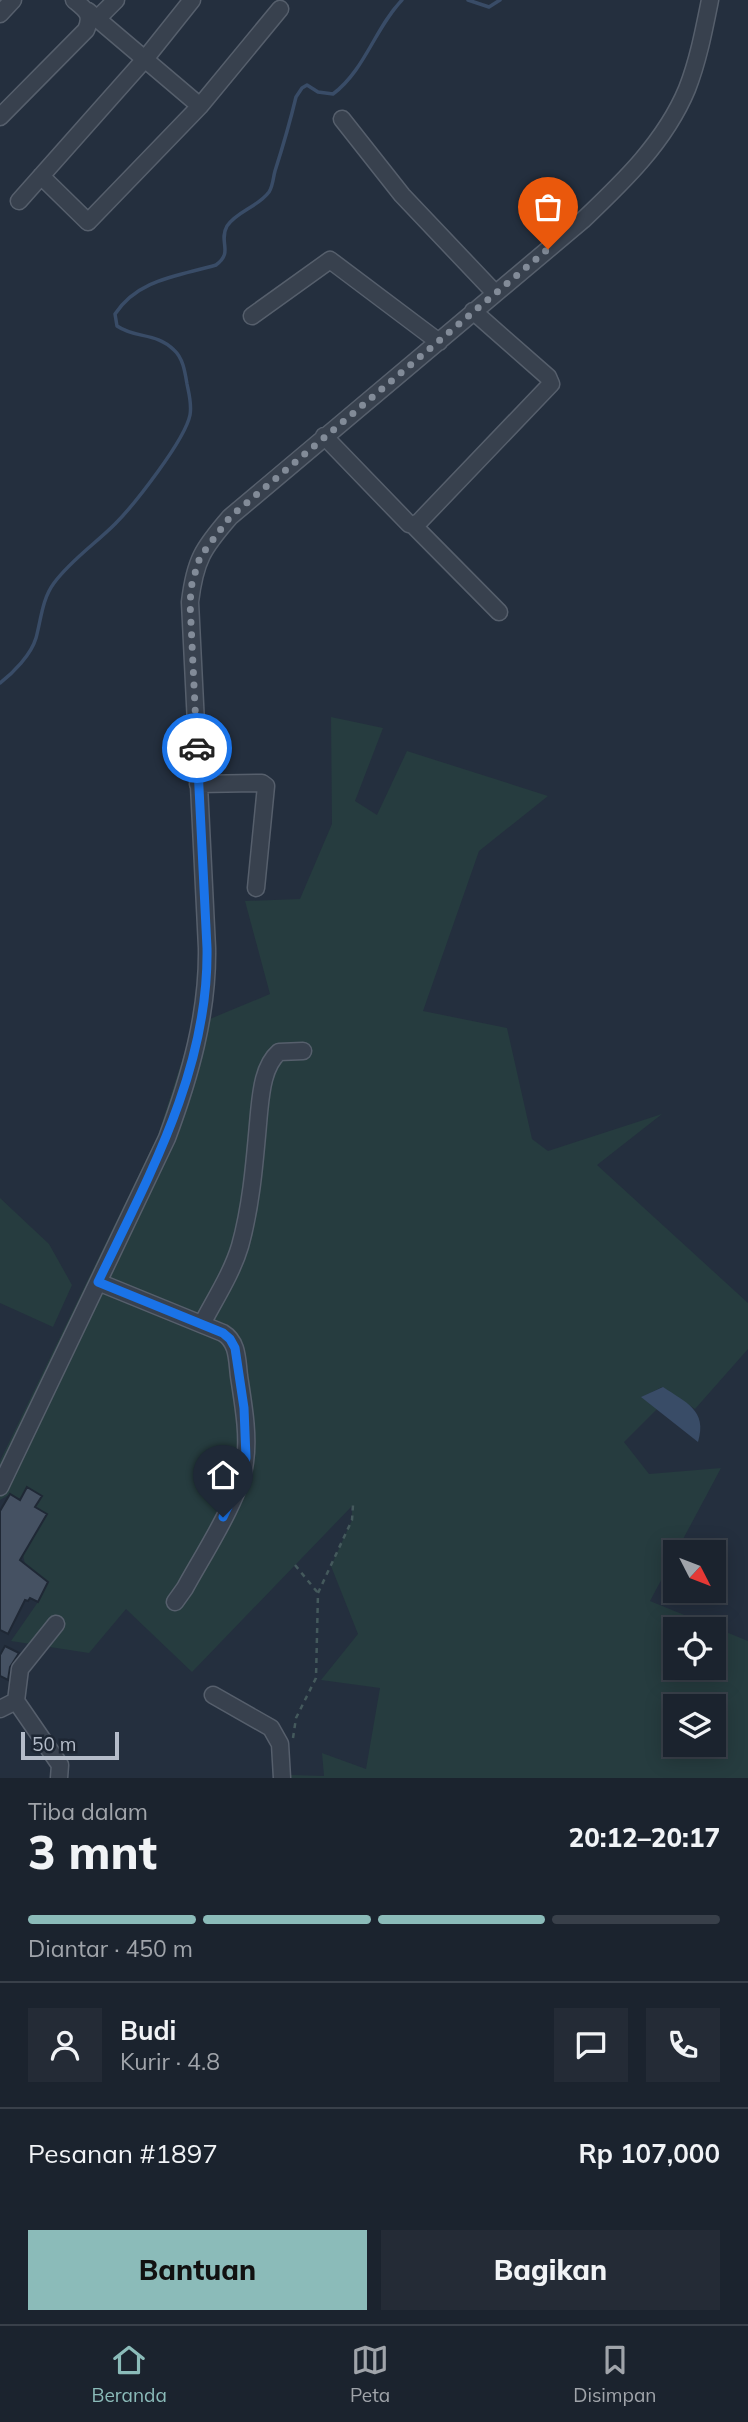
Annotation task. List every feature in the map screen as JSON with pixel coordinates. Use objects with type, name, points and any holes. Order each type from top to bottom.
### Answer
[{"type":"street","points":[[0,14],[13,0]]},
{"type":"street","points":[[74,0],[200,106]]},
{"type":"street","points":[[0,117],[86,30],[93,15],[116,0]]},
{"type":"street","points":[[19,201],[145,59],[192,0]]},
{"type":"street","points":[[0,1487],[167,1138],[185,1090],[204,1011],[207,969],[190,602],[196,564],[230,517],[583,220],[618,187],[650,151],[686,90],[703,37],[710,0]]},
{"type":"street","points":[[41,176],[88,222],[200,106],[280,9]]},
{"type":"street","points":[[342,118],[402,195],[495,293]]},
{"type":"street","points":[[252,316],[331,260],[439,342]]},
{"type":"street","points":[[413,525],[419,522],[551,384],[548,377],[473,312]]},
{"type":"street","points":[[324,436],[499,612]]},
{"type":"street","points":[[198,784],[266,785],[256,888]]},
{"type":"street","points":[[202,1324],[241,1240],[251,1187],[260,1102],[270,1062],[279,1052],[303,1051]]},
{"type":"street","points":[[98,1282],[227,1335],[235,1348],[244,1408],[246,1458],[241,1480],[186,1588],[175,1602]]},
{"type":"street","points":[[56,1624],[20,1669],[16,1701],[60,1765],[59,1778]]},
{"type":"street","points":[[213,1695],[271,1728],[280,1744],[282,1778]]},
{"type":"street","points":[[0,1709],[16,1701]]},
{"type":"path","points":[[293,1739],[296,1718],[316,1678],[318,1593],[352,1520],[353,1505]]},
{"type":"path","points":[[295,1565],[318,1593]]},
{"type":"green space","points":[[331,717],[383,728],[355,801],[377,815],[407,751],[548,796],[479,851],[423,1011],[507,1028],[532,1139],[548,1151],[662,1114],[597,1165],[748,1303],[748,1349],[695,1409],[662,1387],[642,1397],[657,1409],[624,1442],[649,1474],[721,1468],[683,1540],[663,1540],[663,1577],[650,1601],[689,1617],[663,1617],[663,1680],[726,1680],[726,1632],[748,1641],[748,1778],[291,1778],[291,1775],[324,1776],[322,1753],[366,1769],[380,1688],[321,1680],[358,1634],[331,1566],[352,1520],[352,1506],[192,1672],[126,1609],[89,1653],[11,1641],[38,1602],[48,1582],[25,1564],[23,1555],[47,1514],[35,1507],[42,1496],[27,1487],[20,1500],[10,1494],[0,1500],[0,1461],[158,1135],[193,1026],[270,994],[245,901],[300,899],[332,824]]},
{"type":"green space","points":[[0,1198],[49,1244],[72,1285],[53,1327],[0,1303]]},
{"type":"water","points":[[663,1387],[697,1414],[700,1422],[698,1442],[641,1397]]},
{"type":"building","points":[[27,1487],[42,1496],[35,1507],[47,1514],[20,1560],[48,1582],[38,1602],[30,1598],[25,1600],[8,1634],[0,1630],[0,1511],[10,1494],[20,1500]]},
{"type":"building","points":[[5,1646],[19,1653],[10,1667],[8,1680],[0,1676],[0,1655]]},
{"type":"waterway","points":[[0,683],[21,663],[34,644],[44,603],[54,583],[134,502],[179,440],[190,415],[185,375],[177,353],[160,340],[131,333],[117,326],[115,314],[124,302],[147,286],[216,265],[221,260],[225,251],[224,237],[227,226],[236,216],[259,202],[270,190],[296,97],[302,88],[307,85],[318,92],[333,94],[362,61],[384,23],[402,0]]},
{"type":"waterway","points":[[468,0],[489,7],[500,0]]},
{"type":"way so far","points":[[197,748],[190,602],[196,564],[215,534],[230,517],[324,436],[548,249]]},
{"type":"route","points":[[197,748],[207,948],[204,1011],[185,1090],[167,1138],[98,1282],[223,1333],[233,1343],[244,1408],[246,1458],[236,1493],[223,1517]]}]
